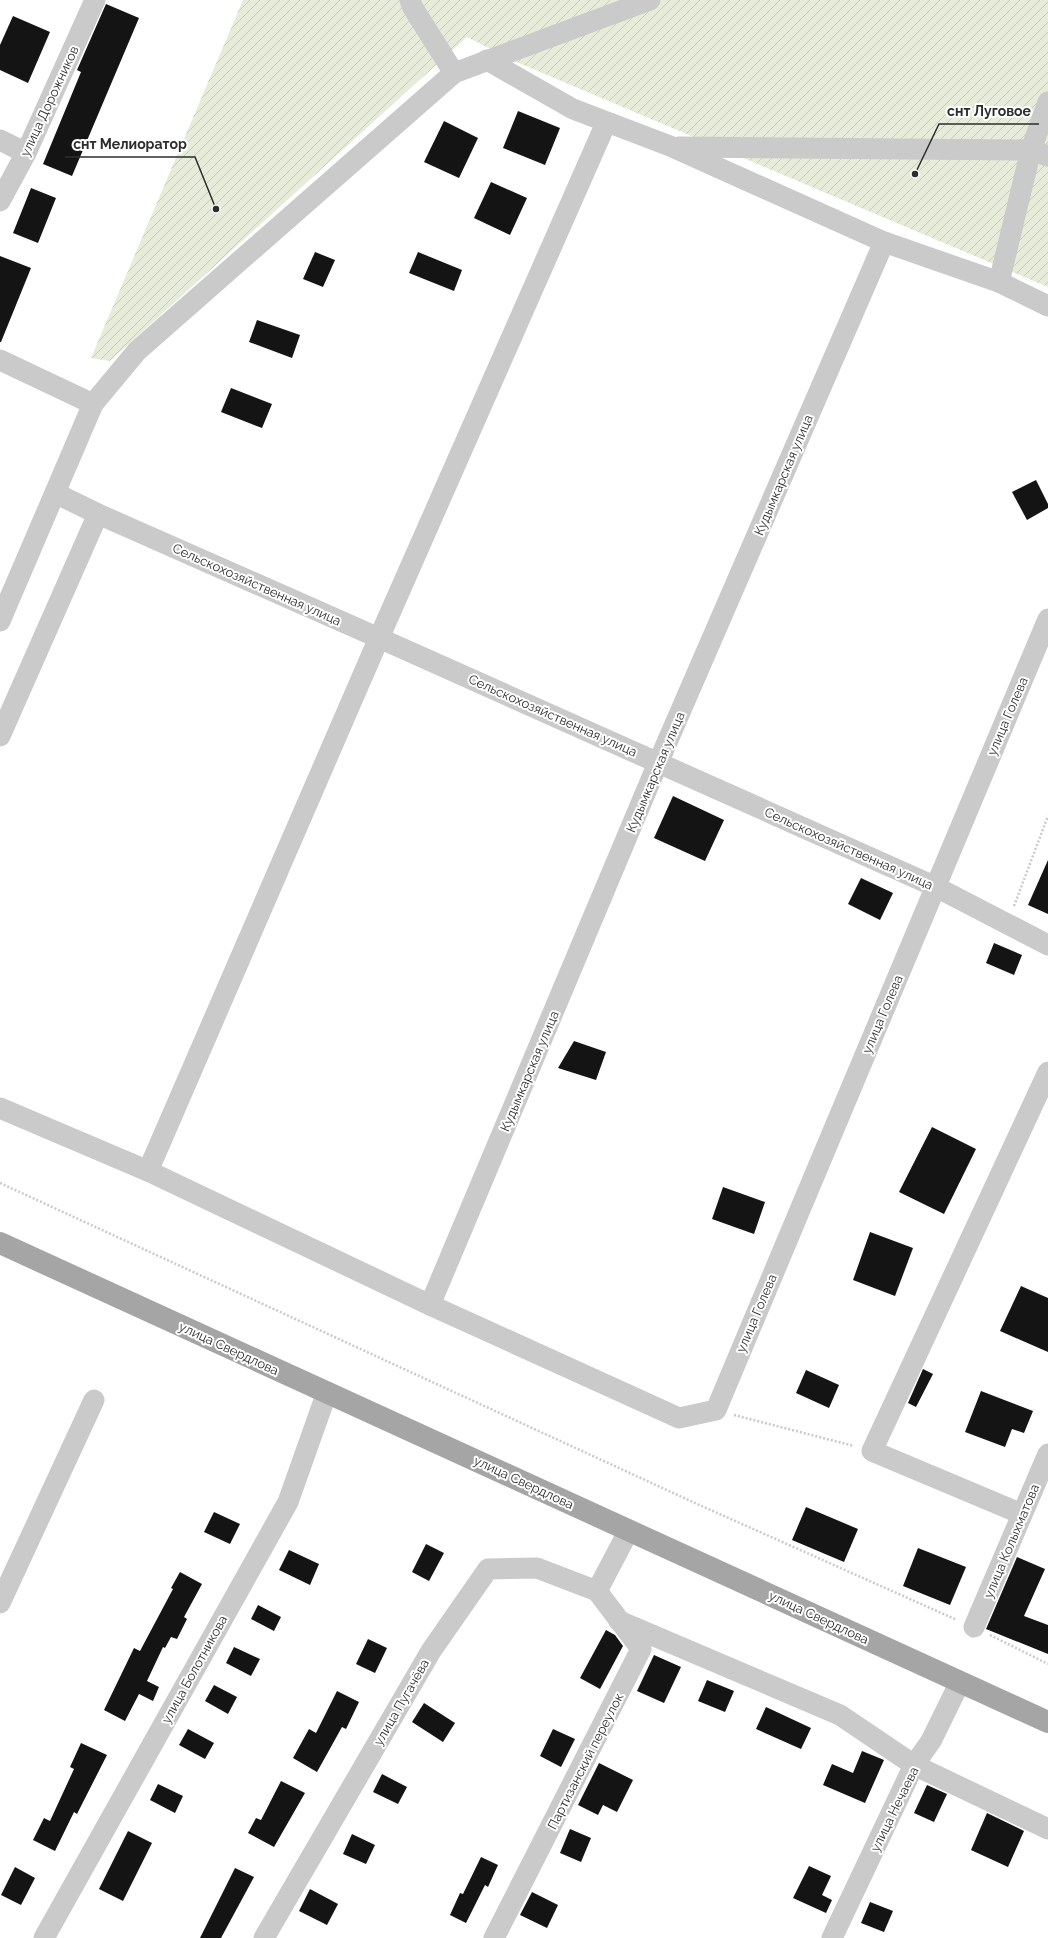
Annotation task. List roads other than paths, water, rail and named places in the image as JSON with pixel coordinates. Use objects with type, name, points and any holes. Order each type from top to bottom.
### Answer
[{"type":"main road","name":"улица Свердлова","points":[[0,1243],[1048,1722]]},
{"type":"street","name":"улица Дорожников","points":[[0,201],[26,153],[95,0]]},
{"type":"street","points":[[410,0],[413,8],[454,73]]},
{"type":"street","points":[[0,621],[93,404],[137,351],[454,73],[650,0]]},
{"type":"street","points":[[487,60],[573,109],[606,123],[670,146],[884,242],[999,282],[1048,306]]},
{"type":"street","points":[[999,282],[1040,153],[1048,102]]},
{"type":"street","points":[[148,1170],[379,638],[606,123]]},
{"type":"street","points":[[0,140],[26,153]]},
{"type":"street","points":[[670,146],[1040,153]]},
{"type":"street","name":"Кудымкарская улица","points":[[430,1305],[658,763],[884,242]]},
{"type":"street","points":[[0,360],[93,404]]},
{"type":"street","name":"Сельскохозяйственная улица","points":[[55,493],[98,514],[936,887],[1048,945]]},
{"type":"street","points":[[0,736],[98,514]]},
{"type":"street","name":"улица Голева","points":[[430,1305],[679,1418],[716,1410],[1048,619]]},
{"type":"street","points":[[1022,1514],[872,1451],[1048,1072]]},
{"type":"street","points":[[0,1108],[148,1170],[430,1305]]},
{"type":"street","name":"улица Болотникова","points":[[44,1938],[288,1502],[327,1392]]},
{"type":"street","points":[[0,1602],[94,1400]]},
{"type":"street","name":"улица Колыхматова","points":[[974,1627],[1048,1454]]},
{"type":"street","points":[[597,1591],[629,1530]]},
{"type":"street","name":"улица Пугачёва","points":[[264,1938],[431,1651],[488,1569],[537,1568],[597,1591]]},
{"type":"street","name":"Партизанский переулок","points":[[494,1938],[641,1649],[597,1591]]},
{"type":"street","points":[[619,1620],[840,1715],[914,1765],[1048,1829]]},
{"type":"street","name":"улица Нечаева","points":[[832,1938],[914,1765],[931,1741],[960,1682]]},
{"type":"place","name":"снт Луговое","points":[[915,174]]},
{"type":"place","name":"снт Мелиоратор","points":[[216,209]]}]
